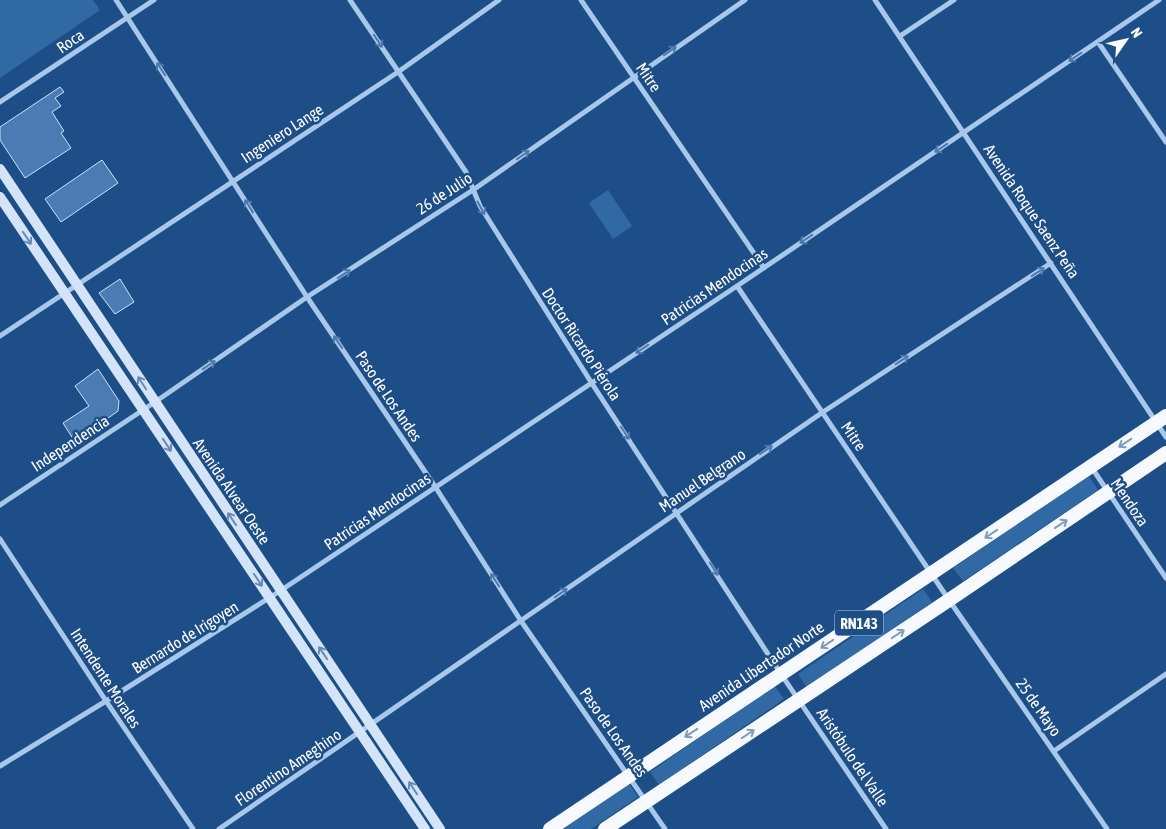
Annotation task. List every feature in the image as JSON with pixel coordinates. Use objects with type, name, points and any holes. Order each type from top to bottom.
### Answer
[{"type":"highway","name":"Avenida Libertador Norte","points":[[550,829],[1161,419]]},
{"type":"highway","name":"RN143","points":[[605,829],[1166,453]]},
{"type":"main road","name":"Avenida Alvear Oeste","points":[[0,169],[440,829]]},
{"type":"main road","name":"Avenida Alvear Oeste","points":[[0,197],[425,829]]},
{"type":"street","name":"Paso de Los Andes","points":[[116,0],[308,298],[436,488],[521,621],[665,829]]},
{"type":"street","name":"Roca","points":[[0,102],[154,0]]},
{"type":"street","name":"Doctor Ricardo Piérola","points":[[350,0],[466,172],[480,206],[591,382],[799,700]]},
{"type":"street","name":"Ingeniero Lange","points":[[0,336],[398,72],[499,0]]},
{"type":"street","name":"Mitre","points":[[581,0],[764,268]]},
{"type":"street","name":"26 de Julio","points":[[155,402],[308,298],[473,190],[745,0]]},
{"type":"street","name":"Avenida Roque Saenz Peña","points":[[876,0],[1051,263],[1161,419],[1166,437]]},
{"type":"street","points":[[900,36],[954,0]]},
{"type":"street","name":"Patricias Mendocinas","points":[[280,590],[738,286],[1159,0]]},
{"type":"street","points":[[1098,42],[1166,142]]},
{"type":"street","name":"Manuel Belgrano","points":[[371,725],[823,412],[1051,263]]},
{"type":"street","name":"Mitre","points":[[738,286],[949,600]]},
{"type":"street","name":"Independencia","points":[[0,505],[155,402]]},
{"type":"street","name":"Mendoza","points":[[1091,466],[1166,578]]},
{"type":"street","name":"Intendente Morales","points":[[0,539],[106,701],[193,829]]},
{"type":"street","name":"Bernardo de Irigoyen","points":[[0,766],[280,590]]},
{"type":"street","name":"25 de Mayo","points":[[949,600],[1107,829]]},
{"type":"street","points":[[1054,751],[1166,674]]},
{"type":"street","name":"Aristóbulo del Valle","points":[[799,700],[886,829]]},
{"type":"street","name":"Florentino Ameghino","points":[[219,829],[371,725]]},
{"type":"shaded area","points":[[0,0],[93,0],[100,10],[0,78]]},
{"type":"shaded area","points":[[608,190],[632,226],[613,239],[589,203]]},
{"type":"shaded area","points":[[1089,476],[1098,490],[963,581],[953,568]]},
{"type":"shaded area","points":[[923,589],[932,602],[807,688],[798,674]]},
{"type":"shaded area","points":[[775,686],[784,699],[659,785],[650,772]]},
{"type":"shaded area","points":[[629,784],[638,797],[591,829],[563,829]]},
{"type":"building","points":[[60,87],[64,92],[55,98],[61,106],[52,112],[64,131],[61,133],[71,148],[25,178],[0,140],[0,127]]},
{"type":"building","points":[[102,160],[118,183],[61,222],[45,199]]},
{"type":"building","points":[[120,279],[134,302],[115,314],[99,293]]},
{"type":"building","points":[[98,369],[119,401],[118,411],[75,442],[63,423],[89,406],[75,386]]}]
